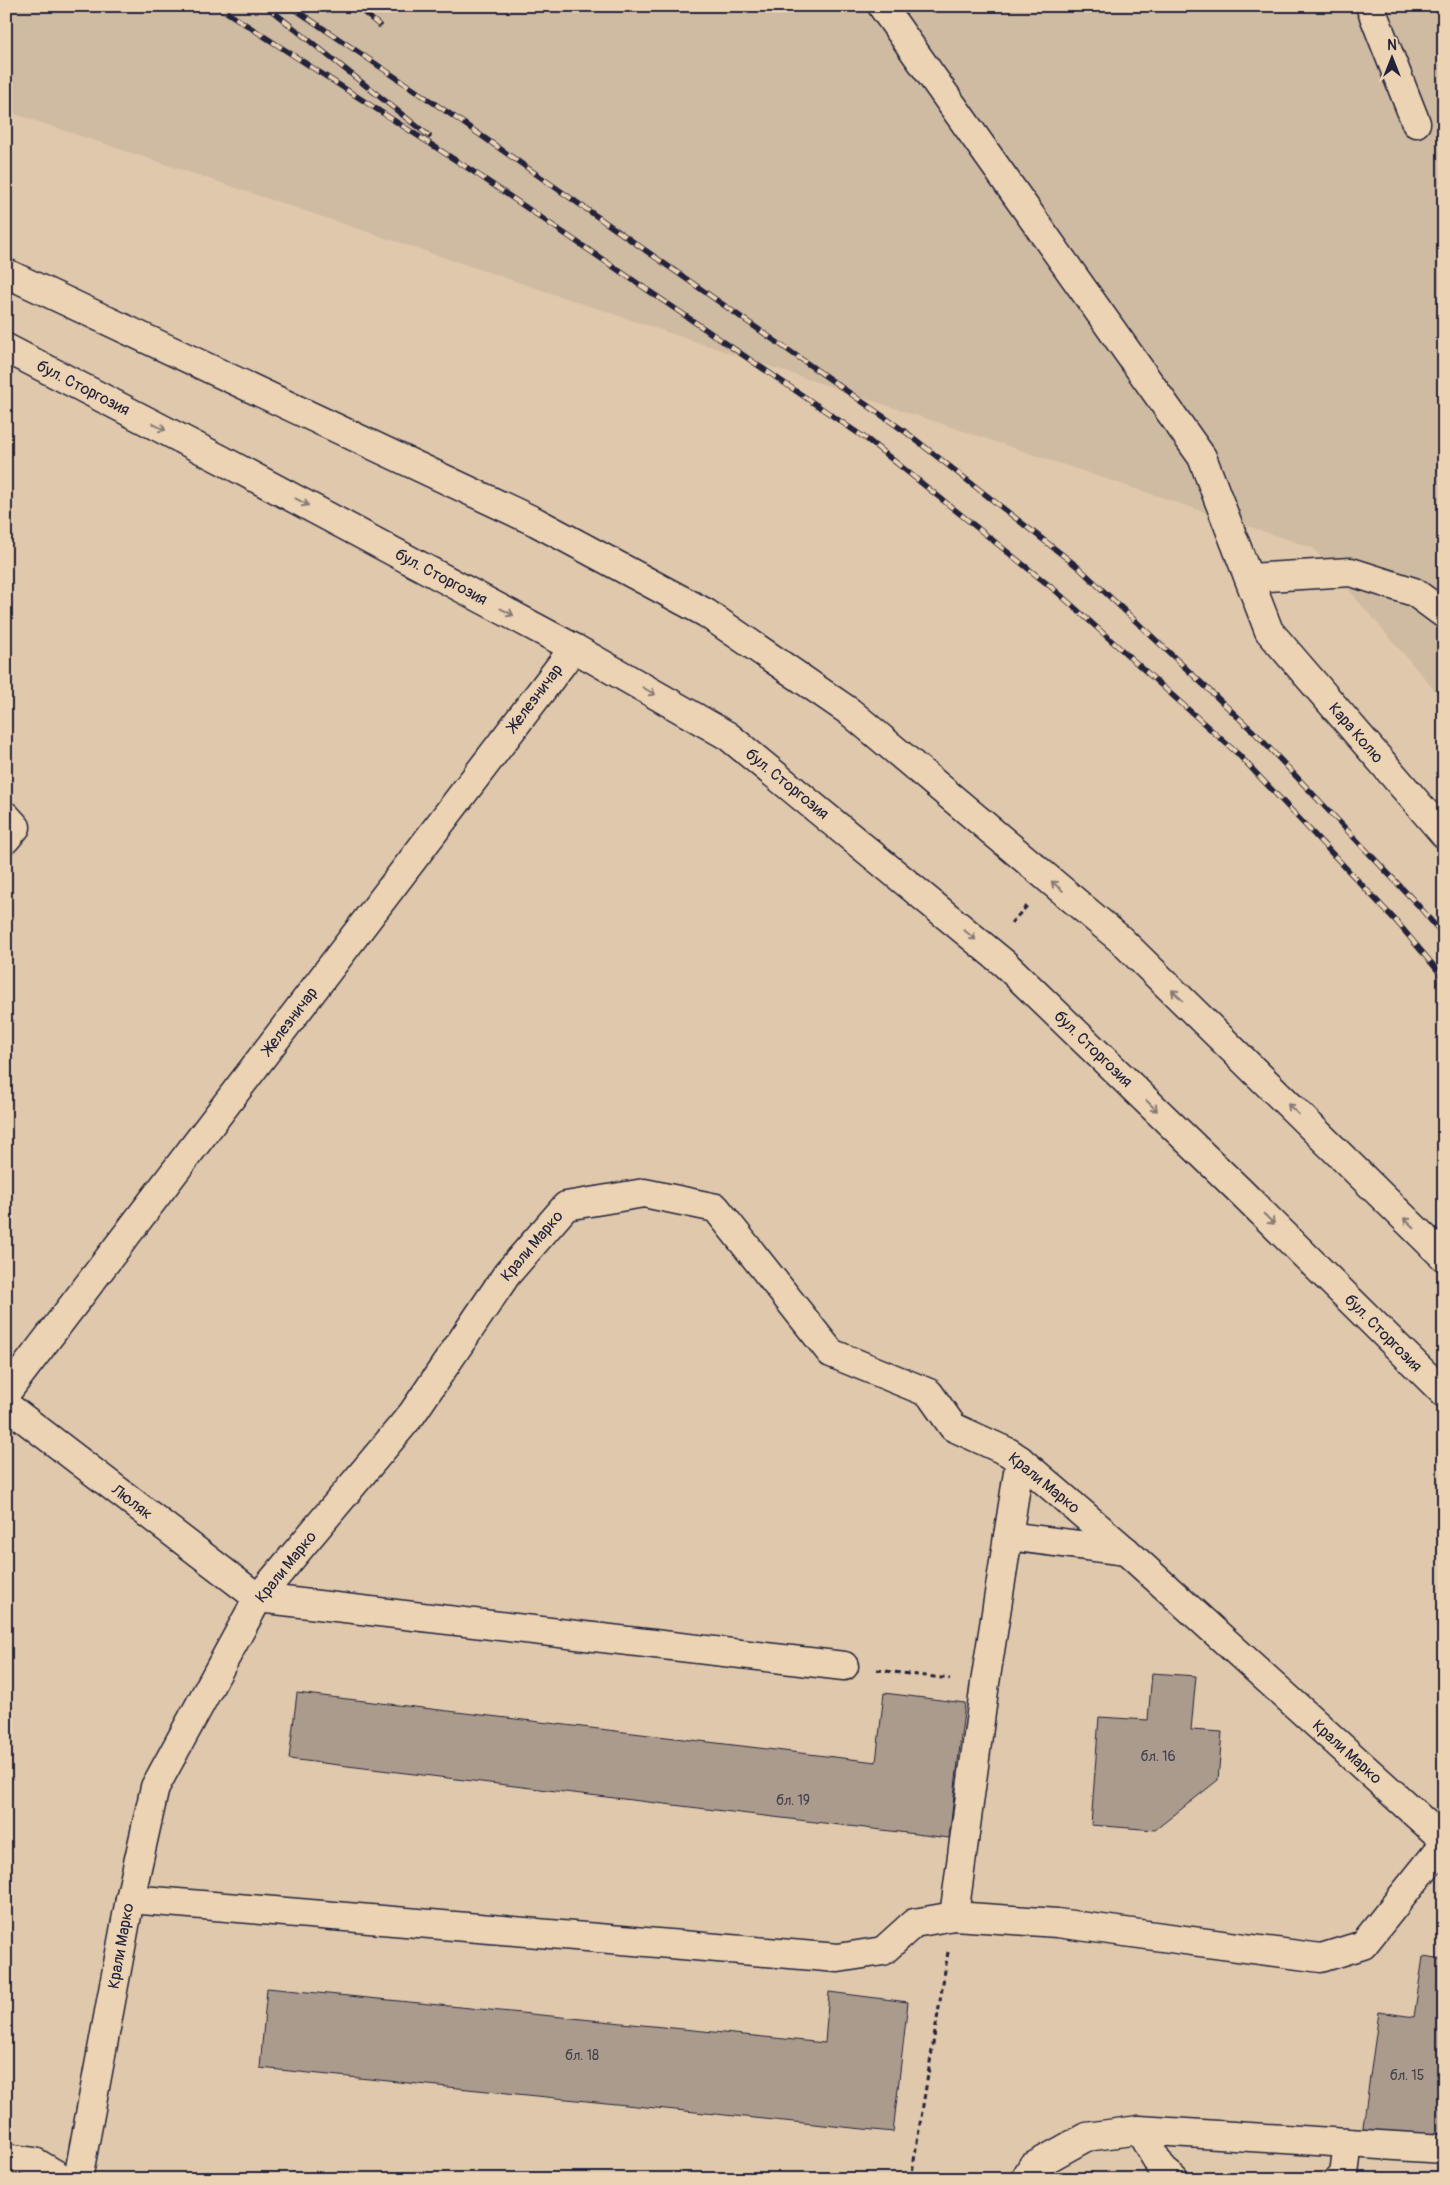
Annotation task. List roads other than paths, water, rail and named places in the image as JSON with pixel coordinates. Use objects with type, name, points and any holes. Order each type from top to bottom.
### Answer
[{"type":"street","name":"Кара Колю","points":[[882,6],[1202,457],[1269,631],[1444,834]]},
{"type":"street","points":[[1370,6],[1416,123]]},
{"type":"street","points":[[6,274],[536,522],[706,613],[850,712],[1120,939],[1444,1257]]},
{"type":"street","name":"бул. Сторгозия","points":[[6,348],[222,460],[574,648],[728,736],[987,949],[1238,1189],[1444,1394]]},
{"type":"street","points":[[1248,578],[1352,572],[1414,592],[1444,614]]},
{"type":"street","name":"Железничар","points":[[6,1394],[574,648]]},
{"type":"street","name":"Крали Марко","points":[[78,2179],[130,1898],[155,1787],[258,1598],[412,1414],[507,1274],[566,1206],[644,1193],[716,1208],[831,1353],[929,1393],[953,1427],[1008,1452],[1020,1460],[1126,1551],[1444,1842]]},
{"type":"street","name":"Люляк","points":[[6,1405],[258,1598]]},
{"type":"street","points":[[954,1916],[985,1683],[1020,1460]]},
{"type":"street","points":[[1008,1536],[1126,1551]]},
{"type":"street","points":[[258,1598],[844,1666]]},
{"type":"street","points":[[130,1898],[838,1958],[883,1951],[914,1923],[954,1916],[1057,1923],[1321,1958],[1363,1945],[1444,1842]]},
{"type":"street","points":[[1139,2130],[1163,2170],[1174,2179]]},
{"type":"street","points":[[1025,2179],[1032,2167],[1086,2137],[1139,2130],[1444,2148]]},
{"type":"street","points":[[1339,2179],[1344,2174],[1348,2143]]},
{"type":"street","points":[[6,2158],[35,2162],[64,2179]]},
{"type":"railway","points":[[217,6],[480,176],[868,440],[1056,591],[1238,754],[1397,922],[1444,978]]},
{"type":"railway","points":[[266,6],[429,136]]},
{"type":"railway","points":[[290,6],[456,118],[907,433],[1078,567],[1257,735],[1417,904],[1444,936]]},
{"type":"railway","points":[[356,6],[379,25]]}]
